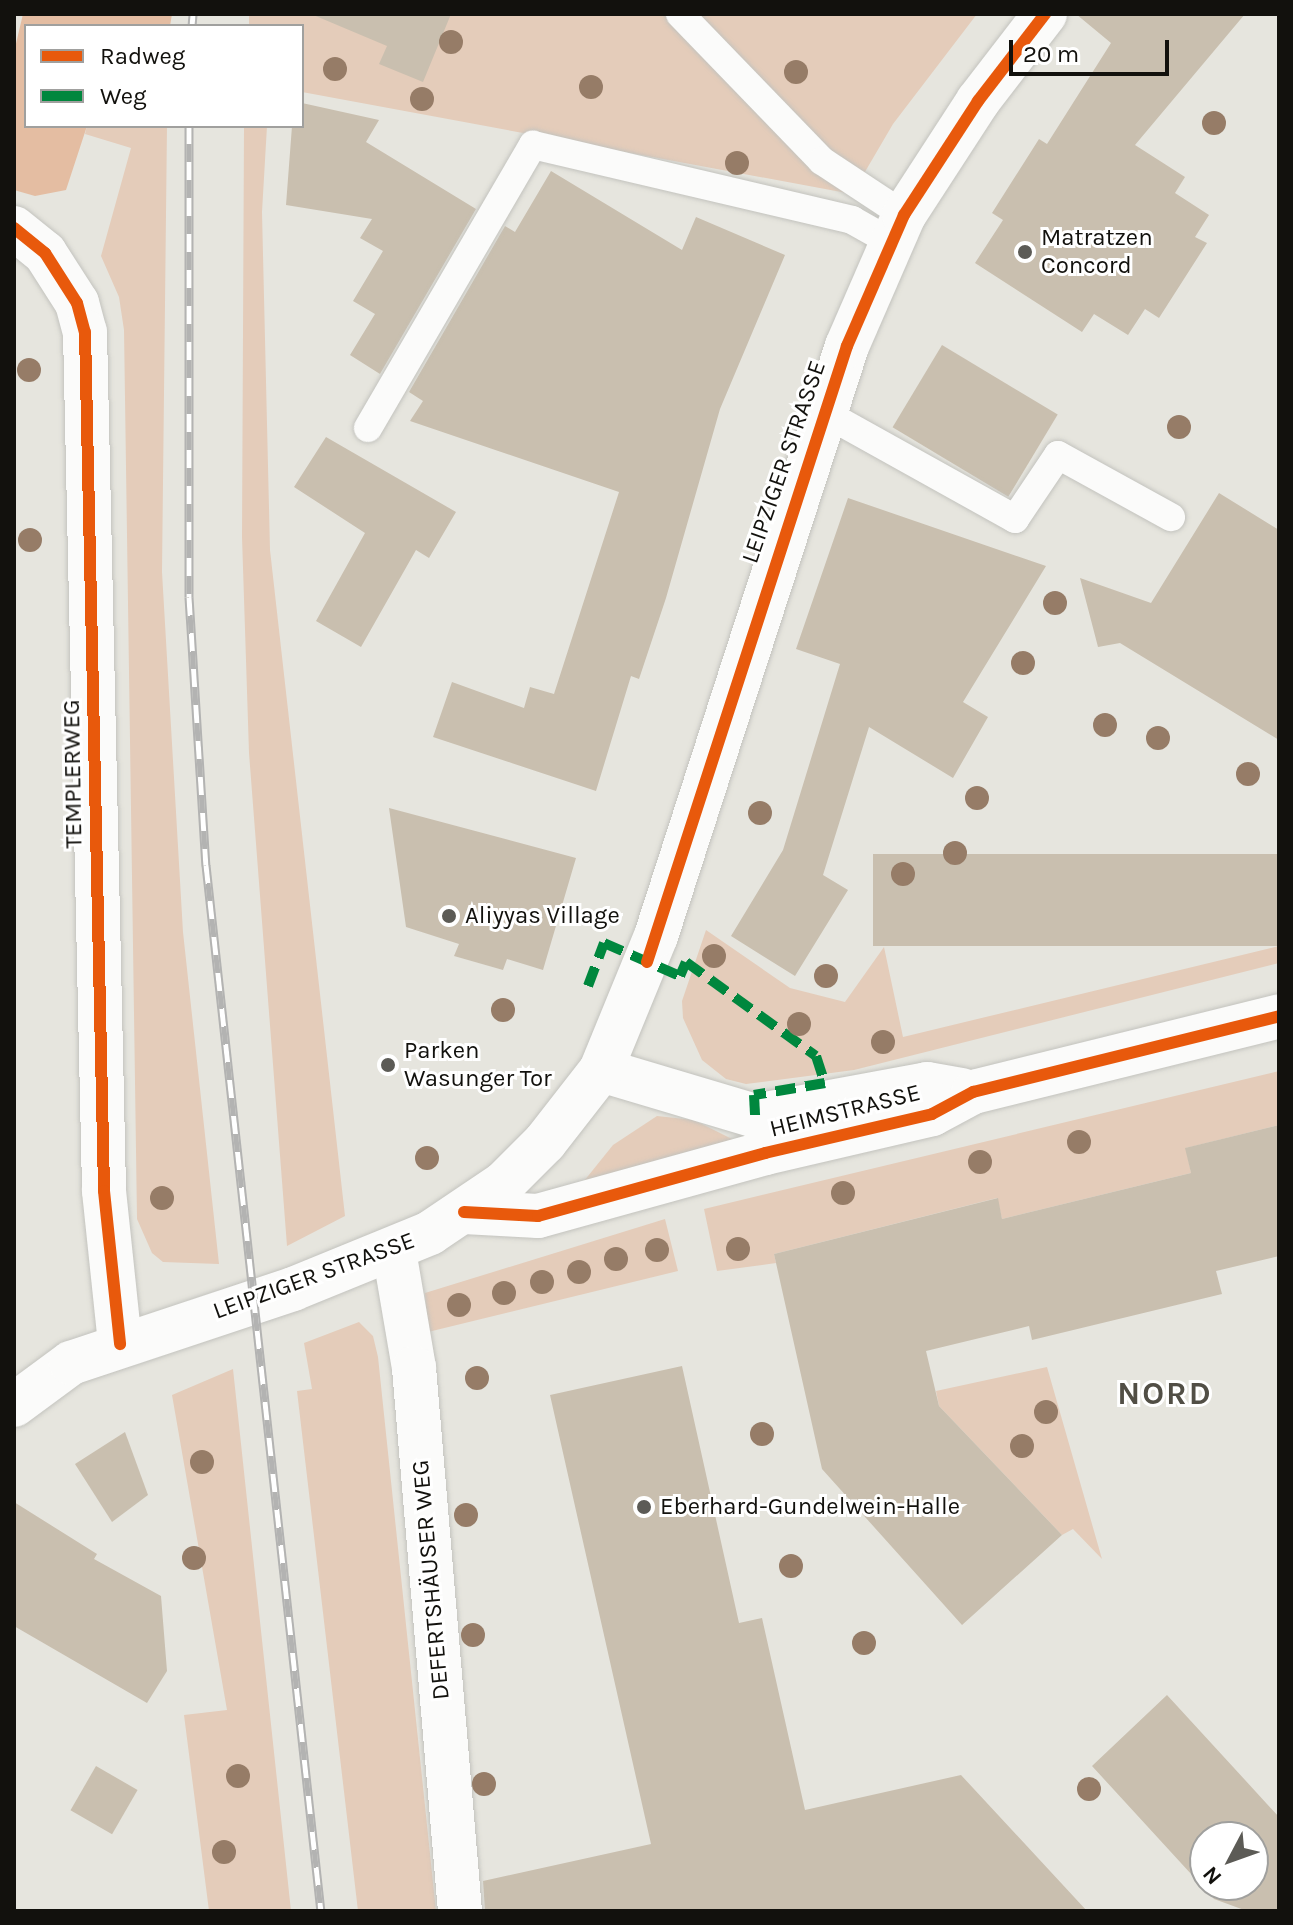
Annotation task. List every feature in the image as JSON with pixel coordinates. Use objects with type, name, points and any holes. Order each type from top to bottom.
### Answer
[{"type":"street","name":"LEIPZIGER STRASSE","points":[[14,1405],[48,1377],[120,1344],[394,1251],[464,1212],[504,1183],[545,1142],[601,1070],[656,936],[823,412],[898,228],[978,101],[1045,14]]},
{"type":"street","name":"TEMPLERWEG","points":[[14,228],[54,265],[77,303],[85,332],[104,1191],[120,1344]]},
{"type":"street","name":"HEIMSTRASSE","points":[[464,1212],[538,1216],[765,1153],[932,1114],[973,1092],[1279,1016]]},
{"type":"street","name":"HEIMSTRASSE","points":[[601,1070],[755,1116],[927,1084],[973,1092]]},
{"type":"street","name":"DEFERTSHÄUSER WEG","points":[[394,1251],[414,1368],[460,1911]]},
{"type":"lane","points":[[680,14],[822,161],[898,228]]},
{"type":"lane","points":[[368,428],[533,145],[898,228]]},
{"type":"lane","points":[[823,412],[1015,519],[1058,455],[1171,517]]},
{"type":"shaded area","points":[[23,14],[172,14],[170,24],[24,24],[24,128],[86,128],[66,190],[35,196],[14,190],[14,52]]},
{"type":"shaded area","points":[[249,14],[977,14],[893,124],[852,194],[304,92],[304,24],[249,24]]},
{"type":"shaded area","points":[[86,128],[167,128],[162,572],[183,932],[219,1264],[163,1262],[152,1253],[137,1219],[124,330],[119,297],[101,256],[131,148],[85,134]]},
{"type":"shaded area","points":[[244,128],[267,128],[262,212],[270,550],[345,1216],[287,1246],[249,753],[242,537]]},
{"type":"shaded area","points":[[706,930],[790,988],[845,1002],[884,947],[903,1037],[1279,946],[1279,963],[854,1070],[746,1084],[726,1079],[702,1060],[683,1018],[682,1001]]},
{"type":"shaded area","points":[[1279,1071],[1279,1125],[1186,1148],[1191,1173],[1002,1219],[997,1198],[774,1254],[776,1263],[717,1271],[704,1209]]},
{"type":"shaded area","points":[[657,1116],[694,1120],[742,1144],[576,1191],[613,1145]]},
{"type":"shaded area","points":[[665,1219],[678,1271],[428,1332],[425,1293]]},
{"type":"shaded area","points":[[359,1322],[373,1336],[378,1357],[436,1911],[358,1911],[297,1391],[312,1389],[304,1343]]},
{"type":"shaded area","points":[[1047,1367],[1102,1559],[1073,1529],[1062,1535],[939,1406],[936,1391]]},
{"type":"shaded area","points":[[233,1369],[291,1911],[209,1911],[184,1715],[227,1710],[172,1395]]},
{"type":"building","points":[[311,14],[451,14],[423,82],[379,64],[387,46]]},
{"type":"building","points":[[1076,14],[1245,14],[1135,145],[1185,177],[1175,193],[1209,215],[1195,237],[1207,243],[1159,318],[1145,309],[1128,335],[1094,314],[1082,332],[975,263],[1003,220],[992,213],[1039,139],[1047,144],[1111,43]]},
{"type":"building","points":[[304,103],[379,120],[366,142],[476,209],[380,374],[350,355],[375,314],[353,301],[383,251],[360,238],[372,219],[286,205],[292,128],[304,128]]},
{"type":"building","points":[[551,171],[682,250],[696,217],[785,255],[720,409],[666,598],[639,679],[631,676],[596,791],[433,737],[452,682],[524,708],[530,687],[554,694],[619,492],[410,421],[423,401],[409,392],[505,226],[515,232]]},
{"type":"building","points":[[942,345],[1058,415],[1008,497],[893,427]]},
{"type":"building","points":[[326,437],[456,512],[429,558],[416,550],[361,647],[316,621],[365,533],[294,487]]},
{"type":"building","points":[[1219,493],[1279,530],[1279,740],[1120,643],[1098,647],[1080,578],[1151,603]]},
{"type":"building","points":[[848,498],[1046,566],[963,702],[988,717],[953,778],[869,727],[823,875],[848,890],[795,976],[731,936],[783,850],[840,664],[796,649]]},
{"type":"building","points":[[389,808],[576,858],[543,970],[507,959],[503,970],[454,956],[459,944],[406,927]]},
{"type":"building","points":[[873,854],[1279,854],[1279,946],[873,946]]},
{"type":"building","points":[[1279,1125],[1279,1256],[1216,1271],[1222,1294],[1032,1340],[1029,1326],[926,1351],[939,1406],[1062,1535],[962,1625],[822,1469],[774,1254],[998,1198],[1002,1219],[1191,1173],[1185,1148]]},
{"type":"building","points":[[682,1366],[739,1623],[762,1618],[805,1810],[961,1775],[1087,1911],[485,1911],[483,1881],[651,1844],[550,1395]]},
{"type":"building","points":[[125,1432],[148,1495],[112,1522],[75,1464]]},
{"type":"building","points":[[14,1502],[97,1554],[94,1559],[161,1596],[167,1671],[147,1703],[14,1626]]},
{"type":"building","points":[[1167,1695],[1279,1817],[1279,1911],[1247,1911],[1220,1901],[1269,1901],[1269,1821],[1189,1821],[1189,1872],[1092,1766]]},
{"type":"building","points":[[96,1766],[138,1790],[112,1834],[70,1810]]},
{"type":"railway","points":[[192,24],[193,14]]},
{"type":"railway","points":[[189,128],[189,597],[206,865],[321,1911]]},
{"type":"marked path","points":[[588,986],[604,943],[680,976],[686,962],[816,1056],[825,1083],[754,1095],[755,1116]]},
{"type":"cycle path","points":[[647,962],[847,346],[904,215],[978,101],[1045,14]]},
{"type":"cycle path","points":[[14,228],[45,253],[77,303],[85,332],[104,1191],[120,1344]]},
{"type":"cycle path","points":[[464,1212],[538,1216],[765,1153],[932,1114],[973,1092],[1279,1016]]},
{"type":"place","name":"Matratzen Concord","points":[[1025,252]]},
{"type":"place","name":"Aliyyas Village","points":[[449,916]]},
{"type":"place","name":"Parken Wasunger Tor","points":[[388,1065]]},
{"type":"place","name":"Eberhard-Gundelwein-Halle","points":[[644,1507]]},
{"type":"district","name":"NORD","points":[[1165,1394]]}]
